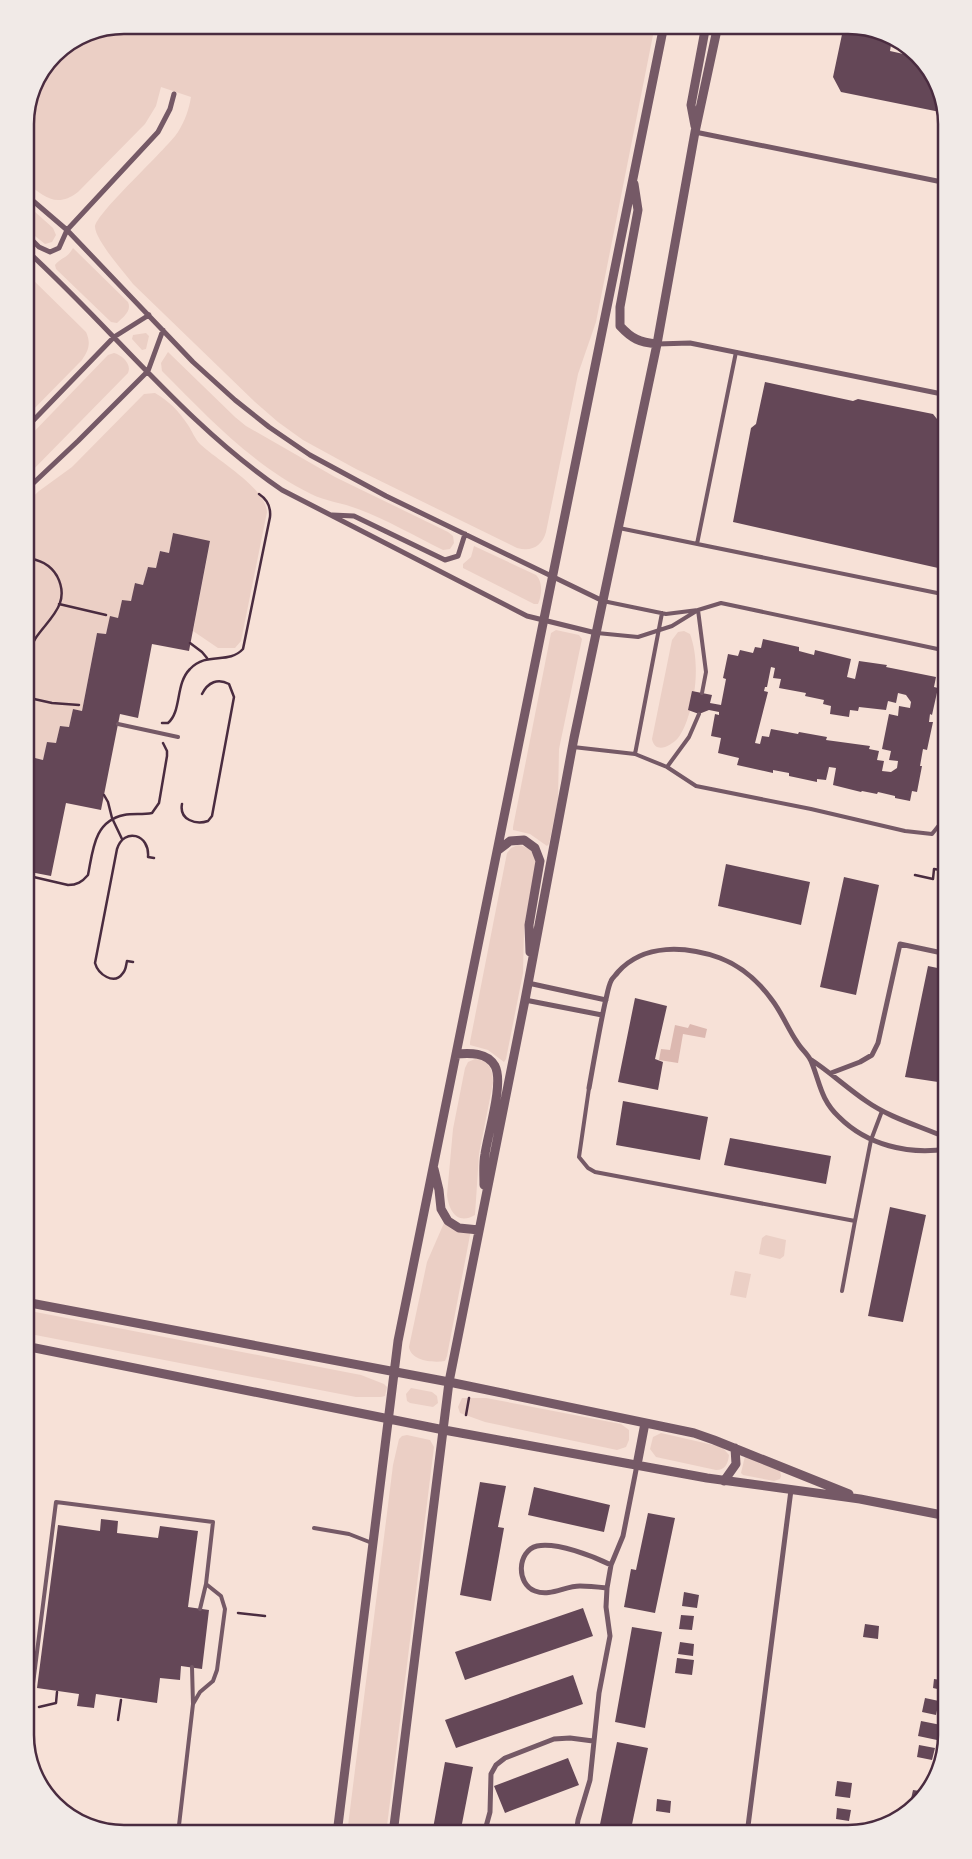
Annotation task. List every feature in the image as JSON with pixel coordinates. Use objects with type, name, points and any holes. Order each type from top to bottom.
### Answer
[{"type":"street","points":[[338,1825],[390,1419],[398,1341],[662,34]]},
{"type":"street","points":[[696,132],[691,106],[704,34]]},
{"type":"street","points":[[394,1825],[449,1382],[525,1000],[572,747],[657,344],[716,34]]},
{"type":"street","points":[[34,242],[39,247],[50,252],[59,248],[67,230],[158,132],[170,109],[174,94]]},
{"type":"street","points":[[696,132],[938,181]]},
{"type":"street","points":[[633,179],[638,210],[620,307],[620,326],[630,338],[645,343],[690,343],[938,393]]},
{"type":"street","points":[[34,202],[67,230],[193,362],[235,400],[269,427],[310,455],[386,496],[603,601]]},
{"type":"street","points":[[34,258],[218,439],[254,471],[282,490],[527,616],[596,633]]},
{"type":"street","points":[[34,420],[114,337],[149,315]]},
{"type":"street","points":[[34,483],[148,370],[163,330]]},
{"type":"street","points":[[329,515],[354,516],[445,560],[458,556],[465,534]]},
{"type":"street","points":[[497,851],[510,841],[524,840],[535,848],[540,861],[529,926],[530,967]]},
{"type":"street","points":[[831,1073],[860,1062],[872,1055],[878,1043],[900,944],[938,952]]},
{"type":"street","points":[[589,1088],[602,1015],[611,980],[625,964],[639,955],[655,950],[688,950],[721,958],[743,971],[760,985],[810,1059],[823,1097],[838,1117],[871,1140],[896,1148],[938,1149]]},
{"type":"street","points":[[528,984],[606,1000]]},
{"type":"street","points":[[525,1000],[602,1015]]},
{"type":"street","points":[[456,1054],[470,1053],[484,1056],[494,1066],[499,1082],[484,1155],[484,1207]]},
{"type":"street","points":[[810,1059],[831,1073],[865,1101],[882,1111],[938,1134]]},
{"type":"street","points":[[434,1167],[440,1190],[441,1209],[448,1221],[459,1228],[479,1230]]},
{"type":"street","points":[[34,1304],[449,1382],[694,1433],[860,1499]]},
{"type":"street","points":[[34,1348],[444,1430],[724,1481],[860,1499],[938,1514]]},
{"type":"street","points":[[577,1825],[590,1780],[599,1693],[610,1636],[606,1607],[607,1588],[611,1565],[623,1536],[645,1423]]},
{"type":"street","points":[[724,1481],[736,1464],[735,1448]]},
{"type":"street","points":[[748,1825],[792,1490]]},
{"type":"street","points":[[607,1588],[580,1586],[542,1593],[532,1591],[522,1578],[521,1568],[527,1551],[544,1545],[584,1553],[611,1565]]},
{"type":"street","points":[[486,1825],[490,1812],[491,1774],[496,1765],[505,1758],[554,1739],[570,1738],[593,1741]]},
{"type":"lane","points":[[697,544],[736,352]]},
{"type":"lane","points":[[618,528],[938,593]]},
{"type":"lane","points":[[603,601],[662,613],[698,610]]},
{"type":"lane","points":[[596,633],[638,637],[672,626],[698,610],[721,602],[938,649]]},
{"type":"lane","points":[[698,610],[706,672],[702,693]]},
{"type":"lane","points":[[635,754],[662,613]]},
{"type":"lane","points":[[667,767],[689,737],[698,714]]},
{"type":"lane","points":[[118,724],[178,737]]},
{"type":"lane","points":[[572,747],[635,754],[667,767],[696,786],[811,809],[904,831],[932,834],[938,826]]},
{"type":"lane","points":[[589,1088],[578,1157],[588,1168],[595,1172],[855,1222]]},
{"type":"lane","points":[[842,1292],[871,1140],[882,1111]]},
{"type":"lane","points":[[34,1677],[56,1502],[213,1522],[206,1584],[200,1609]]},
{"type":"lane","points":[[314,1528],[349,1534],[374,1544]]},
{"type":"lane","points":[[193,1704],[200,1692],[213,1681],[217,1670],[225,1609],[221,1596],[206,1584]]},
{"type":"lane","points":[[179,1825],[193,1704],[192,1668]]},
{"type":"path","points":[[162,724],[168,723],[174,715],[181,683],[184,676],[195,664],[207,658],[230,658],[237,655],[243,649],[271,510],[268,503],[259,494]]},
{"type":"path","points":[[34,560],[43,562],[54,571],[61,584],[60,604],[34,645]]},
{"type":"path","points":[[60,604],[106,615]]},
{"type":"path","points":[[190,643],[207,658]]},
{"type":"path","points":[[182,804],[181,809],[184,815],[188,820],[195,823],[208,821],[214,809],[234,697],[229,684],[223,681],[215,681],[209,684],[202,694]]},
{"type":"path","points":[[34,699],[52,704],[79,705]]},
{"type":"path","points":[[34,877],[68,884],[79,883],[88,875],[96,838],[101,826],[112,818],[125,814],[152,813],[159,803],[167,756],[165,747],[159,741]]},
{"type":"path","points":[[104,795],[122,839]]},
{"type":"path","points":[[133,962],[127,961],[123,973],[113,978],[101,974],[97,970],[95,963],[117,849],[122,839],[128,836],[136,836],[142,838],[147,844],[148,857],[154,858]]},
{"type":"path","points":[[914,875],[933,879],[934,869],[938,870]]},
{"type":"path","points":[[466,1415],[469,1398]]},
{"type":"path","points":[[238,1613],[265,1616]]},
{"type":"path","points":[[34,1708],[56,1703],[57,1692]]},
{"type":"path","points":[[118,1720],[121,1700]]},
{"type":"shaded area","points":[[124,34],[653,34],[596,322],[578,374],[546,532],[542,541],[536,547],[527,549],[517,548],[356,469],[303,440],[255,402],[133,284],[117,264],[100,240],[95,227],[98,220],[178,132],[183,124],[191,97],[161,87],[156,106],[145,124],[78,192],[63,200],[57,200],[50,199],[34,189],[34,118],[35,107],[43,84],[60,60],[79,46],[101,37]]},
{"type":"shaded area","points":[[34,211],[53,228],[56,235],[52,242],[45,244],[34,235]]},
{"type":"shaded area","points":[[73,248],[128,302],[128,311],[117,323],[111,322],[56,269],[55,265],[68,255]]},
{"type":"shaded area","points":[[34,281],[86,332],[89,343],[88,350],[82,360],[34,409]]},
{"type":"shaded area","points":[[146,333],[149,336],[146,349],[142,350],[132,339],[133,335]]},
{"type":"shaded area","points":[[168,352],[246,426],[335,477],[448,532],[453,536],[454,543],[450,549],[443,550],[358,509],[311,494],[269,469],[231,439],[162,371],[161,363]]},
{"type":"shaded area","points":[[114,353],[125,360],[129,366],[128,373],[34,469],[34,432],[108,355]]},
{"type":"shaded area","points":[[155,393],[169,403],[188,425],[200,444],[250,484],[264,503],[267,512],[241,641],[235,648],[218,648],[193,631],[210,542],[173,533],[169,553],[160,551],[156,568],[148,567],[143,585],[136,583],[131,601],[122,600],[118,618],[110,617],[106,634],[97,633],[82,711],[73,709],[69,727],[60,726],[56,743],[43,760],[35,758],[34,762],[34,496],[72,467],[144,394]]},
{"type":"shaded area","points":[[474,546],[536,575],[540,581],[541,589],[538,604],[534,604],[463,568],[463,564],[471,557]]},
{"type":"shaded area","points":[[556,630],[579,635],[582,639],[559,749],[558,800],[547,846],[530,834],[513,830],[513,827],[551,633]]},
{"type":"shaded area","points":[[684,631],[690,634],[696,664],[695,687],[691,708],[686,723],[675,741],[663,748],[659,748],[652,739],[672,640],[678,632]]},
{"type":"shaded area","points":[[518,845],[530,850],[536,861],[524,930],[523,973],[504,1062],[488,1050],[470,1045],[470,1042],[507,853],[511,848]]},
{"type":"shaded area","points":[[690,1024],[707,1029],[705,1038],[683,1034],[678,1063],[659,1060],[661,1049],[670,1050],[675,1025],[688,1028]]},
{"type":"shaded area","points":[[475,1059],[487,1063],[492,1073],[493,1083],[479,1154],[475,1215],[469,1218],[459,1218],[452,1211],[447,1195],[453,1129],[465,1068],[468,1062]]},
{"type":"shaded area","points":[[444,1223],[470,1233],[470,1235],[447,1356],[445,1361],[435,1362],[418,1358],[411,1352],[409,1347],[427,1262]]},
{"type":"shaded area","points":[[766,1235],[786,1240],[784,1256],[780,1259],[759,1254],[762,1238]]},
{"type":"shaded area","points":[[735,1271],[751,1274],[746,1298],[730,1295]]},
{"type":"shaded area","points":[[34,1312],[361,1375],[387,1387],[385,1396],[356,1397],[34,1335]]},
{"type":"shaded area","points":[[411,1388],[432,1392],[437,1396],[438,1403],[433,1407],[410,1403],[407,1401],[406,1394]]},
{"type":"shaded area","points":[[462,1398],[486,1398],[621,1424],[629,1430],[629,1440],[626,1447],[617,1450],[485,1422],[460,1413],[458,1407]]},
{"type":"shaded area","points":[[661,1433],[722,1447],[729,1455],[727,1464],[724,1468],[716,1470],[656,1457],[650,1449],[653,1437]]},
{"type":"shaded area","points":[[407,1435],[430,1440],[434,1447],[387,1825],[348,1825],[393,1465],[399,1439]]},
{"type":"shaded area","points":[[745,1456],[780,1471],[780,1479],[774,1481],[743,1475],[741,1473]]},
{"type":"building","points":[[842,34],[871,37],[891,45],[890,51],[906,55],[912,60],[926,79],[937,111],[841,92],[833,77]]},
{"type":"building","points":[[765,382],[853,401],[858,399],[933,414],[938,419],[938,568],[733,522],[751,428],[756,424]]},
{"type":"building","points":[[173,533],[210,541],[189,651],[152,644],[138,718],[120,714],[101,810],[66,803],[51,876],[34,873],[35,758],[43,760],[47,742],[56,743],[60,726],[69,727],[73,709],[82,711],[97,633],[106,634],[110,616],[118,618],[122,600],[131,601],[135,583],[143,585],[148,567],[156,568],[160,551],[169,553]]},
{"type":"building","points":[[763,639],[799,647],[799,651],[814,655],[815,650],[851,659],[847,677],[855,679],[859,661],[887,665],[886,667],[936,677],[934,687],[938,688],[929,722],[933,722],[927,750],[923,749],[917,792],[912,791],[910,801],[878,792],[877,794],[861,792],[833,785],[836,768],[829,767],[826,780],[817,779],[817,782],[789,776],[789,773],[773,770],[773,773],[737,765],[739,758],[718,753],[721,738],[711,736],[715,714],[719,715],[719,712],[709,710],[699,714],[688,710],[692,691],[712,695],[710,703],[721,705],[726,679],[723,678],[728,654],[738,656],[740,650],[753,653],[755,647],[761,648]],"holes":[[[771,667],[775,668],[773,678],[781,679],[779,688],[806,693],[805,696],[824,700],[823,704],[831,706],[830,714],[849,717],[850,710],[858,711],[859,707],[886,710],[888,701],[896,703],[898,693],[906,695],[911,702],[910,708],[899,706],[898,716],[889,714],[882,749],[891,751],[889,760],[898,761],[897,768],[891,772],[882,771],[884,761],[877,760],[879,751],[869,749],[870,746],[826,740],[827,737],[799,732],[798,734],[771,729],[769,737],[762,736],[760,744],[755,743],[768,692],[764,691],[765,687],[767,687]]]},
{"type":"building","points":[[726,864],[810,882],[801,925],[718,906]]},
{"type":"building","points":[[844,877],[879,885],[856,995],[820,987]]},
{"type":"building","points":[[928,966],[938,968],[938,1082],[905,1077]]},
{"type":"building","points":[[635,998],[667,1006],[655,1059],[663,1062],[658,1090],[618,1082]]},
{"type":"building","points":[[623,1101],[708,1117],[700,1160],[616,1145]]},
{"type":"building","points":[[730,1138],[831,1156],[826,1184],[724,1165]]},
{"type":"building","points":[[890,1207],[926,1215],[903,1322],[868,1316]]},
{"type":"building","points":[[480,1482],[506,1486],[498,1527],[504,1528],[491,1601],[460,1595]]},
{"type":"building","points":[[534,1487],[610,1505],[604,1532],[528,1515]]},
{"type":"building","points":[[648,1513],[675,1518],[655,1613],[624,1607],[631,1569],[636,1570]]},
{"type":"building","points":[[101,1519],[118,1521],[117,1533],[158,1538],[160,1526],[198,1531],[188,1607],[209,1610],[202,1669],[181,1666],[180,1680],[160,1678],[157,1703],[96,1694],[94,1708],[77,1706],[79,1694],[37,1688],[58,1525],[100,1531]]},
{"type":"building","points":[[684,1592],[699,1595],[697,1608],[682,1606]]},
{"type":"building","points":[[583,1608],[593,1636],[465,1680],[455,1652]]},
{"type":"building","points":[[681,1615],[694,1616],[692,1630],[679,1629]]},
{"type":"building","points":[[865,1624],[879,1626],[878,1639],[863,1637]]},
{"type":"building","points":[[632,1627],[662,1632],[645,1728],[615,1722]]},
{"type":"building","points":[[680,1642],[694,1644],[693,1656],[678,1654]]},
{"type":"building","points":[[677,1658],[694,1660],[692,1675],[675,1673]]},
{"type":"building","points":[[573,1675],[583,1704],[456,1748],[445,1720]]},
{"type":"building","points":[[934,1679],[938,1680],[938,1689],[933,1688]]},
{"type":"building","points":[[925,1698],[938,1701],[936,1715],[922,1712]]},
{"type":"building","points":[[921,1721],[938,1724],[937,1740],[918,1736]]},
{"type":"building","points":[[617,1742],[648,1748],[632,1825],[600,1825]]},
{"type":"building","points":[[919,1745],[935,1748],[932,1760],[917,1757]]},
{"type":"building","points":[[568,1758],[579,1785],[505,1813],[494,1786]]},
{"type":"building","points":[[445,1762],[473,1767],[462,1825],[434,1825]]},
{"type":"building","points":[[837,1781],[852,1783],[850,1798],[835,1796]]},
{"type":"building","points":[[913,1790],[918,1791],[916,1794],[911,1799]]},
{"type":"building","points":[[657,1799],[671,1801],[670,1813],[656,1811]]},
{"type":"building","points":[[837,1808],[851,1810],[849,1821],[836,1819]]}]
